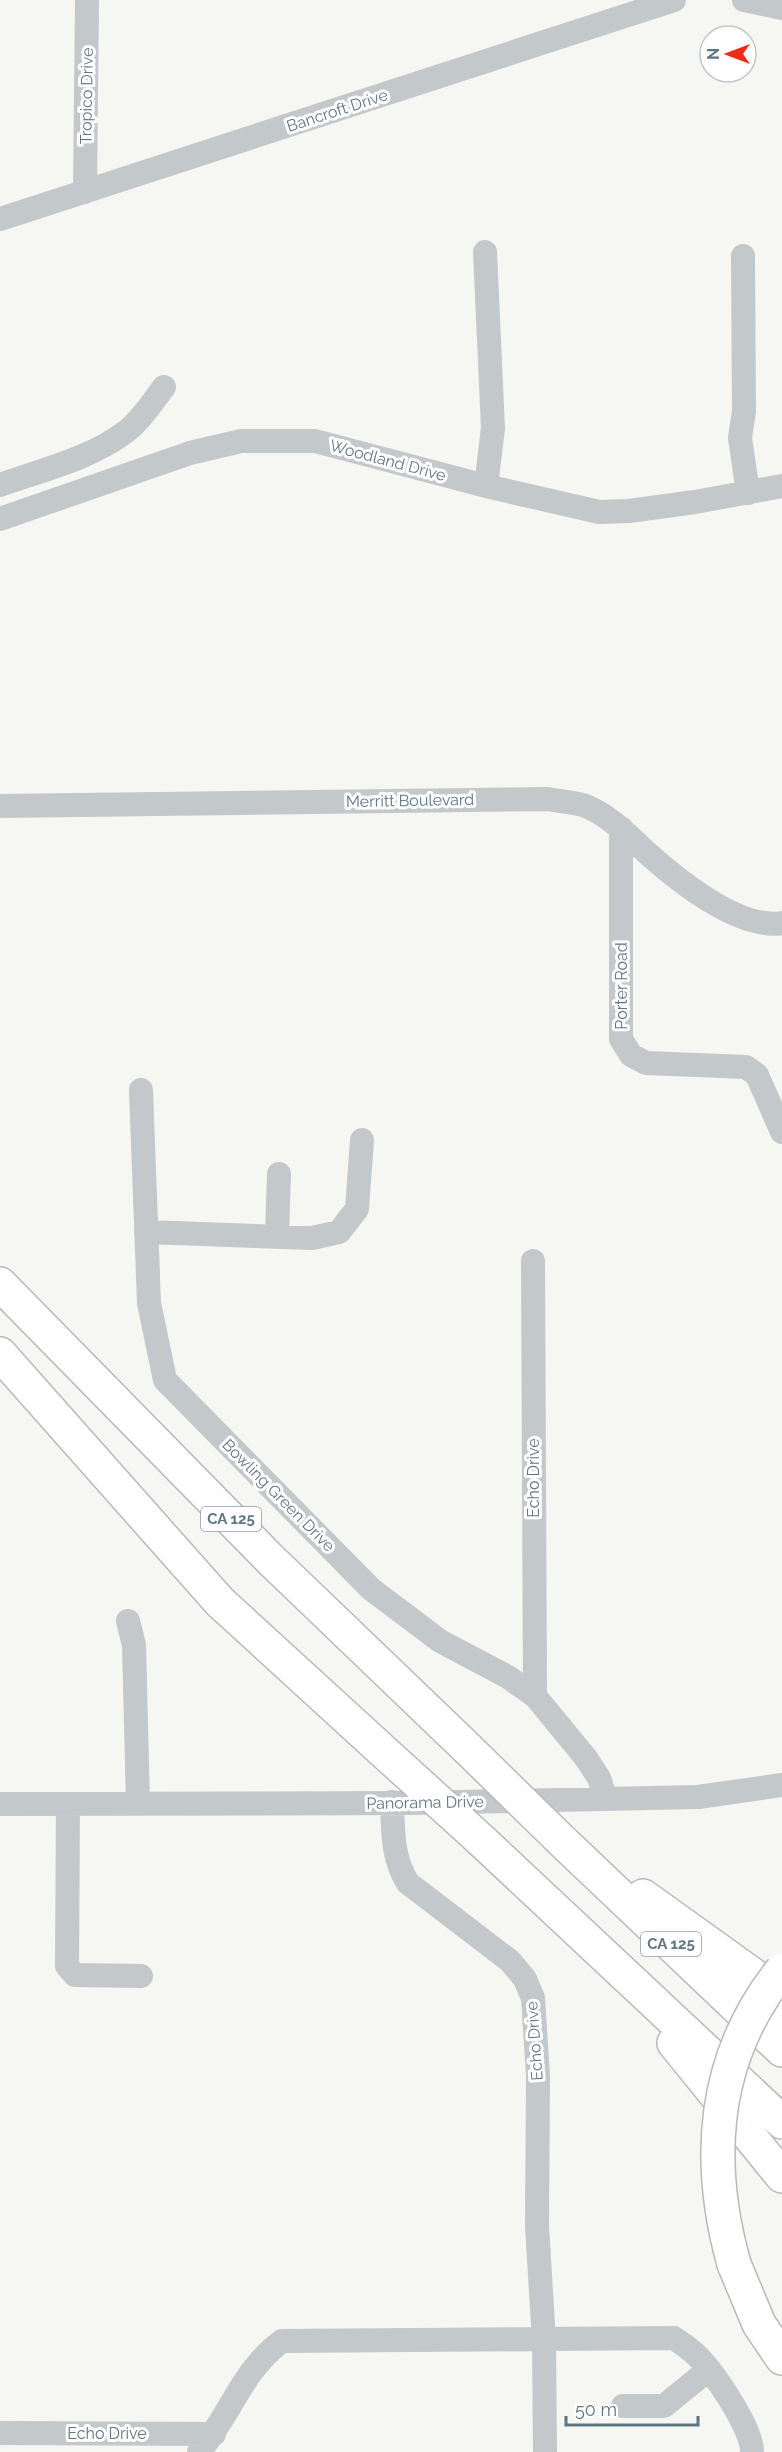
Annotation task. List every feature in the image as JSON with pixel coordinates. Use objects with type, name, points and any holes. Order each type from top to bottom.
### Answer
[{"type":"highway","name":"CA 125","points":[[0,1284],[270,1559],[782,2050]]},
{"type":"highway","name":"CA 125","points":[[0,1354],[220,1602],[589,1939],[782,2122]]},
{"type":"highway","points":[[560,1839],[706,1939],[782,1997]]},
{"type":"highway","points":[[560,1839],[782,2016]]},
{"type":"highway","points":[[589,1939],[782,2176]]},
{"type":"highway","points":[[782,1970],[753,2012],[738,2046],[719,2111],[717,2184],[723,2226],[734,2264],[759,2324],[782,2358]]},
{"type":"street","name":"Tropico Drive","points":[[85,192],[87,0]]},
{"type":"street","name":"Bancroft Drive","points":[[0,219],[674,0]]},
{"type":"street","points":[[744,0],[782,8]]},
{"type":"street","points":[[485,252],[493,428],[486,486]]},
{"type":"street","points":[[743,256],[744,411],[740,438],[748,493]]},
{"type":"street","points":[[0,485],[80,456],[112,441],[130,429],[164,387]]},
{"type":"street","name":"Woodland Drive","points":[[0,519],[190,453],[241,441],[315,441],[486,486],[599,512],[629,511],[782,486]]},
{"type":"street","name":"Merritt Boulevard","points":[[0,806],[547,799],[584,806],[621,828],[668,871],[709,899],[752,921],[782,923]]},
{"type":"street","name":"Porter Road","points":[[621,828],[621,1039],[631,1055],[646,1063],[746,1067],[757,1075],[782,1132]]},
{"type":"street","name":"Bowling Green Drive","points":[[141,1090],[149,1303],[165,1380],[371,1589],[440,1641],[508,1677],[535,1696],[586,1758],[599,1778],[606,1799]]},
{"type":"street","points":[[146,1232],[312,1238],[339,1232],[357,1209],[362,1140]]},
{"type":"street","points":[[277,1236],[279,1174]]},
{"type":"street","name":"Echo Drive","points":[[532,1261],[535,1696]]},
{"type":"street","points":[[128,1621],[134,1645],[138,1803]]},
{"type":"street","name":"Panorama Drive","points":[[0,1804],[392,1802],[698,1797],[782,1785]]},
{"type":"street","name":"Echo Drive","points":[[392,1802],[395,1854],[399,1870],[408,1883],[510,1961],[525,1979],[533,1998],[538,2076],[537,2226],[544,2340],[545,2452]]},
{"type":"street","points":[[68,1804],[67,1966],[75,1975],[141,1976]]},
{"type":"street","points":[[544,2340],[674,2338],[694,2353],[745,2422],[752,2441],[752,2452]]},
{"type":"street","name":"Echo Drive","points":[[0,2433],[206,2443],[263,2355],[282,2341],[544,2340]]},
{"type":"street","points":[[623,2406],[664,2406],[707,2371]]}]
